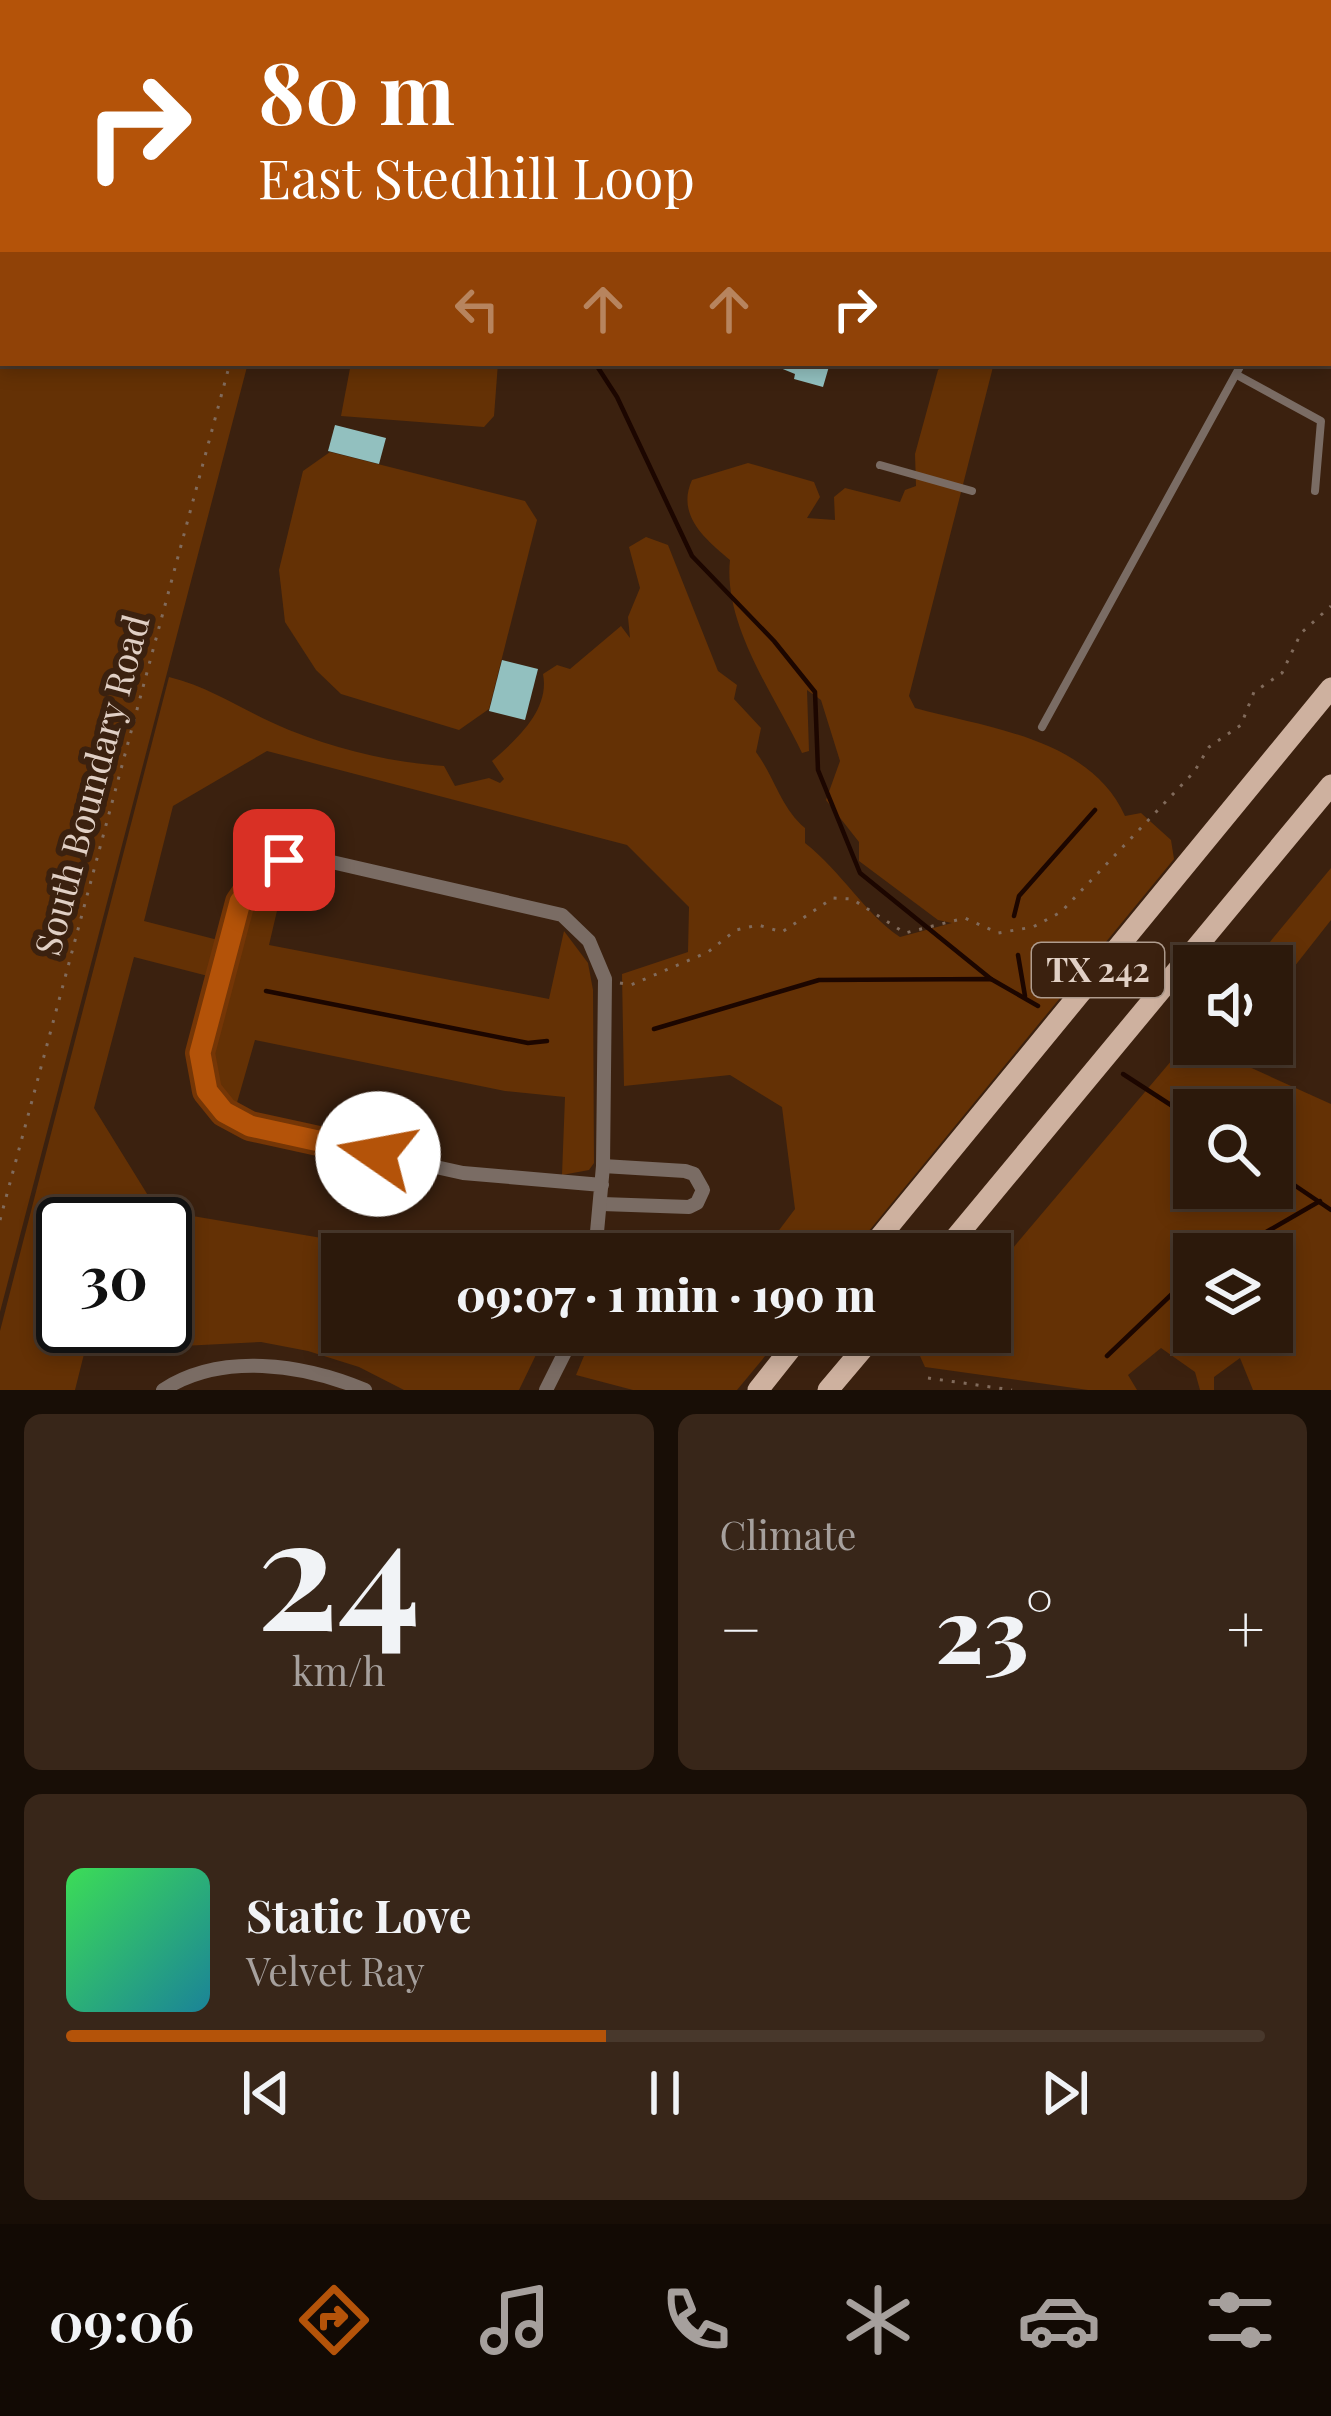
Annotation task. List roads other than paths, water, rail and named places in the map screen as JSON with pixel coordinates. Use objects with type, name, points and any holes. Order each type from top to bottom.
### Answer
[{"type":"main road","name":"TX 242","points":[[883,1233],[1331,688]]},
{"type":"main road","name":"TX 242","points":[[959,1233],[1331,785]]},
{"type":"main road","points":[[758,1390],[787,1353]]},
{"type":"main road","points":[[828,1390],[859,1353]]},
{"type":"street","points":[[598,1233],[602,1204],[603,1166],[604,979],[589,941],[562,915],[310,857],[284,860],[258,876],[240,902],[200,1053],[207,1091],[224,1112],[250,1126],[463,1173],[602,1185]]},
{"type":"street","points":[[602,1204],[689,1207],[698,1203],[703,1190],[694,1174],[685,1171],[603,1166]]},
{"type":"street","points":[[546,1390],[564,1353]]},
{"type":"street","points":[[163,1390],[192,1371],[246,1367],[298,1369],[364,1390]]},
{"type":"lane","points":[[1042,727],[1241,366]]},
{"type":"lane","points":[[1237,375],[1321,421],[1315,491]]},
{"type":"lane","points":[[880,465],[972,491]]},
{"type":"waterway","points":[[597,366],[617,397],[692,556],[774,641],[815,692],[818,770],[860,873],[991,979]]},
{"type":"waterway","points":[[1014,916],[1019,896],[1095,810]]},
{"type":"waterway","points":[[1018,955],[1025,996]]},
{"type":"waterway","points":[[654,1029],[819,980],[991,979],[1038,1006]]},
{"type":"waterway","points":[[266,991],[528,1043],[547,1041]]},
{"type":"waterway","points":[[1123,1074],[1173,1106]]},
{"type":"waterway","points":[[1293,1184],[1331,1210]]},
{"type":"waterway","points":[[1264,1233],[1320,1201]]},
{"type":"waterway","points":[[1107,1356],[1173,1293]]}]
